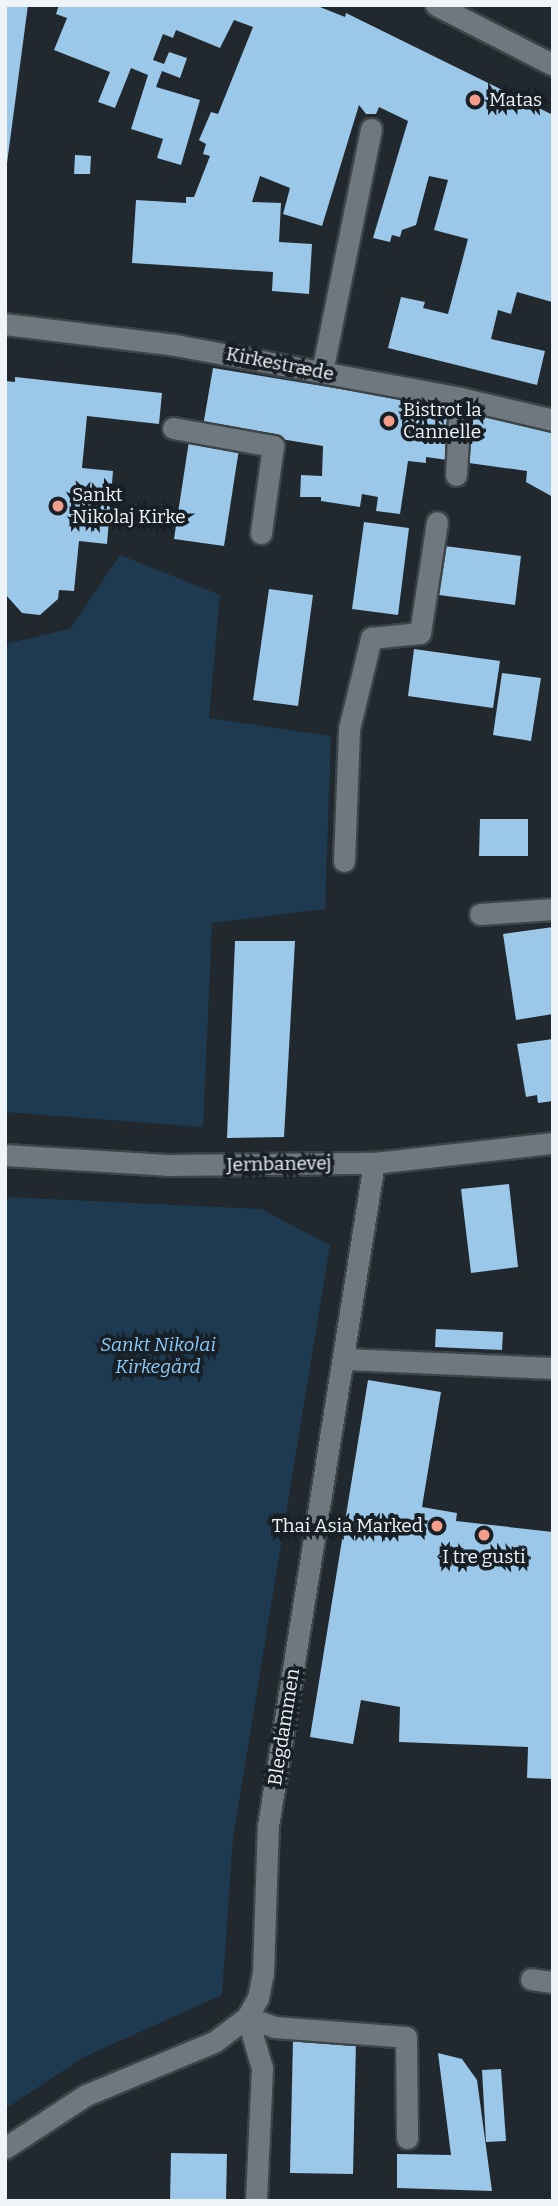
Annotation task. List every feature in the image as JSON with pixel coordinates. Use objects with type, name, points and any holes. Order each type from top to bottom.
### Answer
[{"type":"street","points":[[436,5],[553,65]]},
{"type":"street","points":[[322,372],[371,129]]},
{"type":"street","name":"Kirkestræde","points":[[5,324],[175,345],[460,398],[551,412]]},
{"type":"street","points":[[456,475],[460,398]]},
{"type":"street","points":[[173,428],[274,446],[261,533]]},
{"type":"street","points":[[344,861],[349,730],[371,638],[420,633],[437,522]]},
{"type":"street","points":[[480,914],[553,909]]},
{"type":"street","name":"Jernbanevej","points":[[5,1155],[167,1165],[374,1163],[553,1143]]},
{"type":"street","name":"Blegdammen","points":[[5,2147],[86,2095],[214,2042],[247,2017],[258,1998],[263,1972],[268,1826],[374,1163]]},
{"type":"street","points":[[344,1359],[553,1368]]},
{"type":"street","points":[[247,2017],[274,2027],[407,2036],[407,2138]]},
{"type":"street","points":[[247,2017],[262,2068],[256,2201]]},
{"type":"green space","points":[[120,555],[220,595],[209,718],[331,736],[325,909],[212,923],[203,1127],[5,1112],[5,644],[70,629]]},
{"type":"green space","name":"Sankt Nikolai Kirkegård","points":[[5,1197],[261,1209],[330,1245],[233,1838],[222,1995],[84,2057],[5,2109]]},
{"type":"building","points":[[5,5],[28,5],[7,163],[5,163]]},
{"type":"building","points":[[59,5],[315,5],[345,17],[346,13],[553,115],[552,302],[517,292],[511,314],[498,310],[491,339],[545,351],[537,385],[388,348],[401,297],[425,302],[423,308],[448,314],[468,239],[434,230],[448,180],[429,176],[416,225],[402,230],[400,237],[392,235],[390,242],[373,238],[408,121],[379,107],[376,114],[366,114],[359,105],[322,226],[283,214],[290,188],[260,176],[252,202],[281,203],[279,242],[312,244],[309,294],[272,291],[273,272],[132,263],[136,200],[186,203],[186,197],[194,197],[210,156],[203,154],[206,144],[199,140],[211,112],[218,114],[253,27],[234,20],[220,48],[176,30],[173,38],[163,34],[153,60],[164,64],[169,52],[187,58],[180,78],[162,71],[156,87],[200,100],[181,165],[157,158],[163,139],[131,129],[148,75],[131,68],[115,108],[98,102],[110,72],[54,50],[67,18],[56,14]]},
{"type":"building","points":[[75,155],[91,156],[90,174],[74,174]]},
{"type":"building","points":[[213,368],[534,421],[553,432],[553,497],[526,482],[527,471],[426,457],[426,463],[408,461],[400,514],[376,511],[378,497],[362,494],[360,507],[321,501],[321,497],[300,497],[301,475],[322,476],[323,446],[203,426]]},
{"type":"building","name":"Sankt Nikolaj Kirke","points":[[15,377],[162,393],[159,424],[87,416],[82,468],[113,471],[107,544],[79,541],[74,591],[59,590],[58,599],[40,615],[22,613],[6,595],[5,587],[5,381],[15,382]]},
{"type":"building","points":[[189,441],[239,449],[224,546],[174,539]]},
{"type":"building","points":[[364,522],[409,528],[398,615],[352,609]]},
{"type":"building","points":[[437,545],[521,556],[515,605],[431,594]]},
{"type":"building","points":[[269,589],[313,595],[298,706],[253,700]]},
{"type":"building","points":[[414,649],[500,661],[493,708],[408,696]]},
{"type":"building","points":[[502,673],[541,678],[531,741],[493,735]]},
{"type":"building","points":[[480,819],[528,819],[528,856],[479,856]]},
{"type":"building","points":[[553,927],[553,1014],[516,1020],[503,934]]},
{"type":"building","points":[[235,941],[295,941],[284,1137],[227,1138]]},
{"type":"building","points":[[553,1039],[553,1101],[538,1103],[537,1095],[526,1097],[517,1044]]},
{"type":"building","points":[[509,1184],[518,1267],[471,1273],[461,1189]]},
{"type":"building","points":[[436,1329],[503,1332],[502,1350],[435,1347]]},
{"type":"building","points":[[368,1380],[441,1392],[422,1507],[457,1513],[456,1521],[553,1532],[553,1779],[527,1778],[528,1747],[399,1742],[400,1707],[361,1700],[353,1744],[310,1737]]},
{"type":"building","points":[[293,2039],[356,2041],[353,2174],[290,2173]]},
{"type":"building","points":[[438,2053],[462,2059],[477,2080],[492,2191],[397,2188],[397,2154],[451,2155]]},
{"type":"building","points":[[501,2069],[506,2141],[486,2142],[482,2070]]},
{"type":"building","points":[[171,2153],[227,2154],[226,2201],[170,2201]]},
{"type":"place","name":"Matas","points":[[475,100]]},
{"type":"place","name":"Bistrot la Cannelle","points":[[389,421]]},
{"type":"place","name":"Sankt Nikolaj Kirke","points":[[58,506]]},
{"type":"place","name":"Thai Asia Marked","points":[[437,1526]]},
{"type":"place","name":"I tre gusti","points":[[484,1535]]}]
